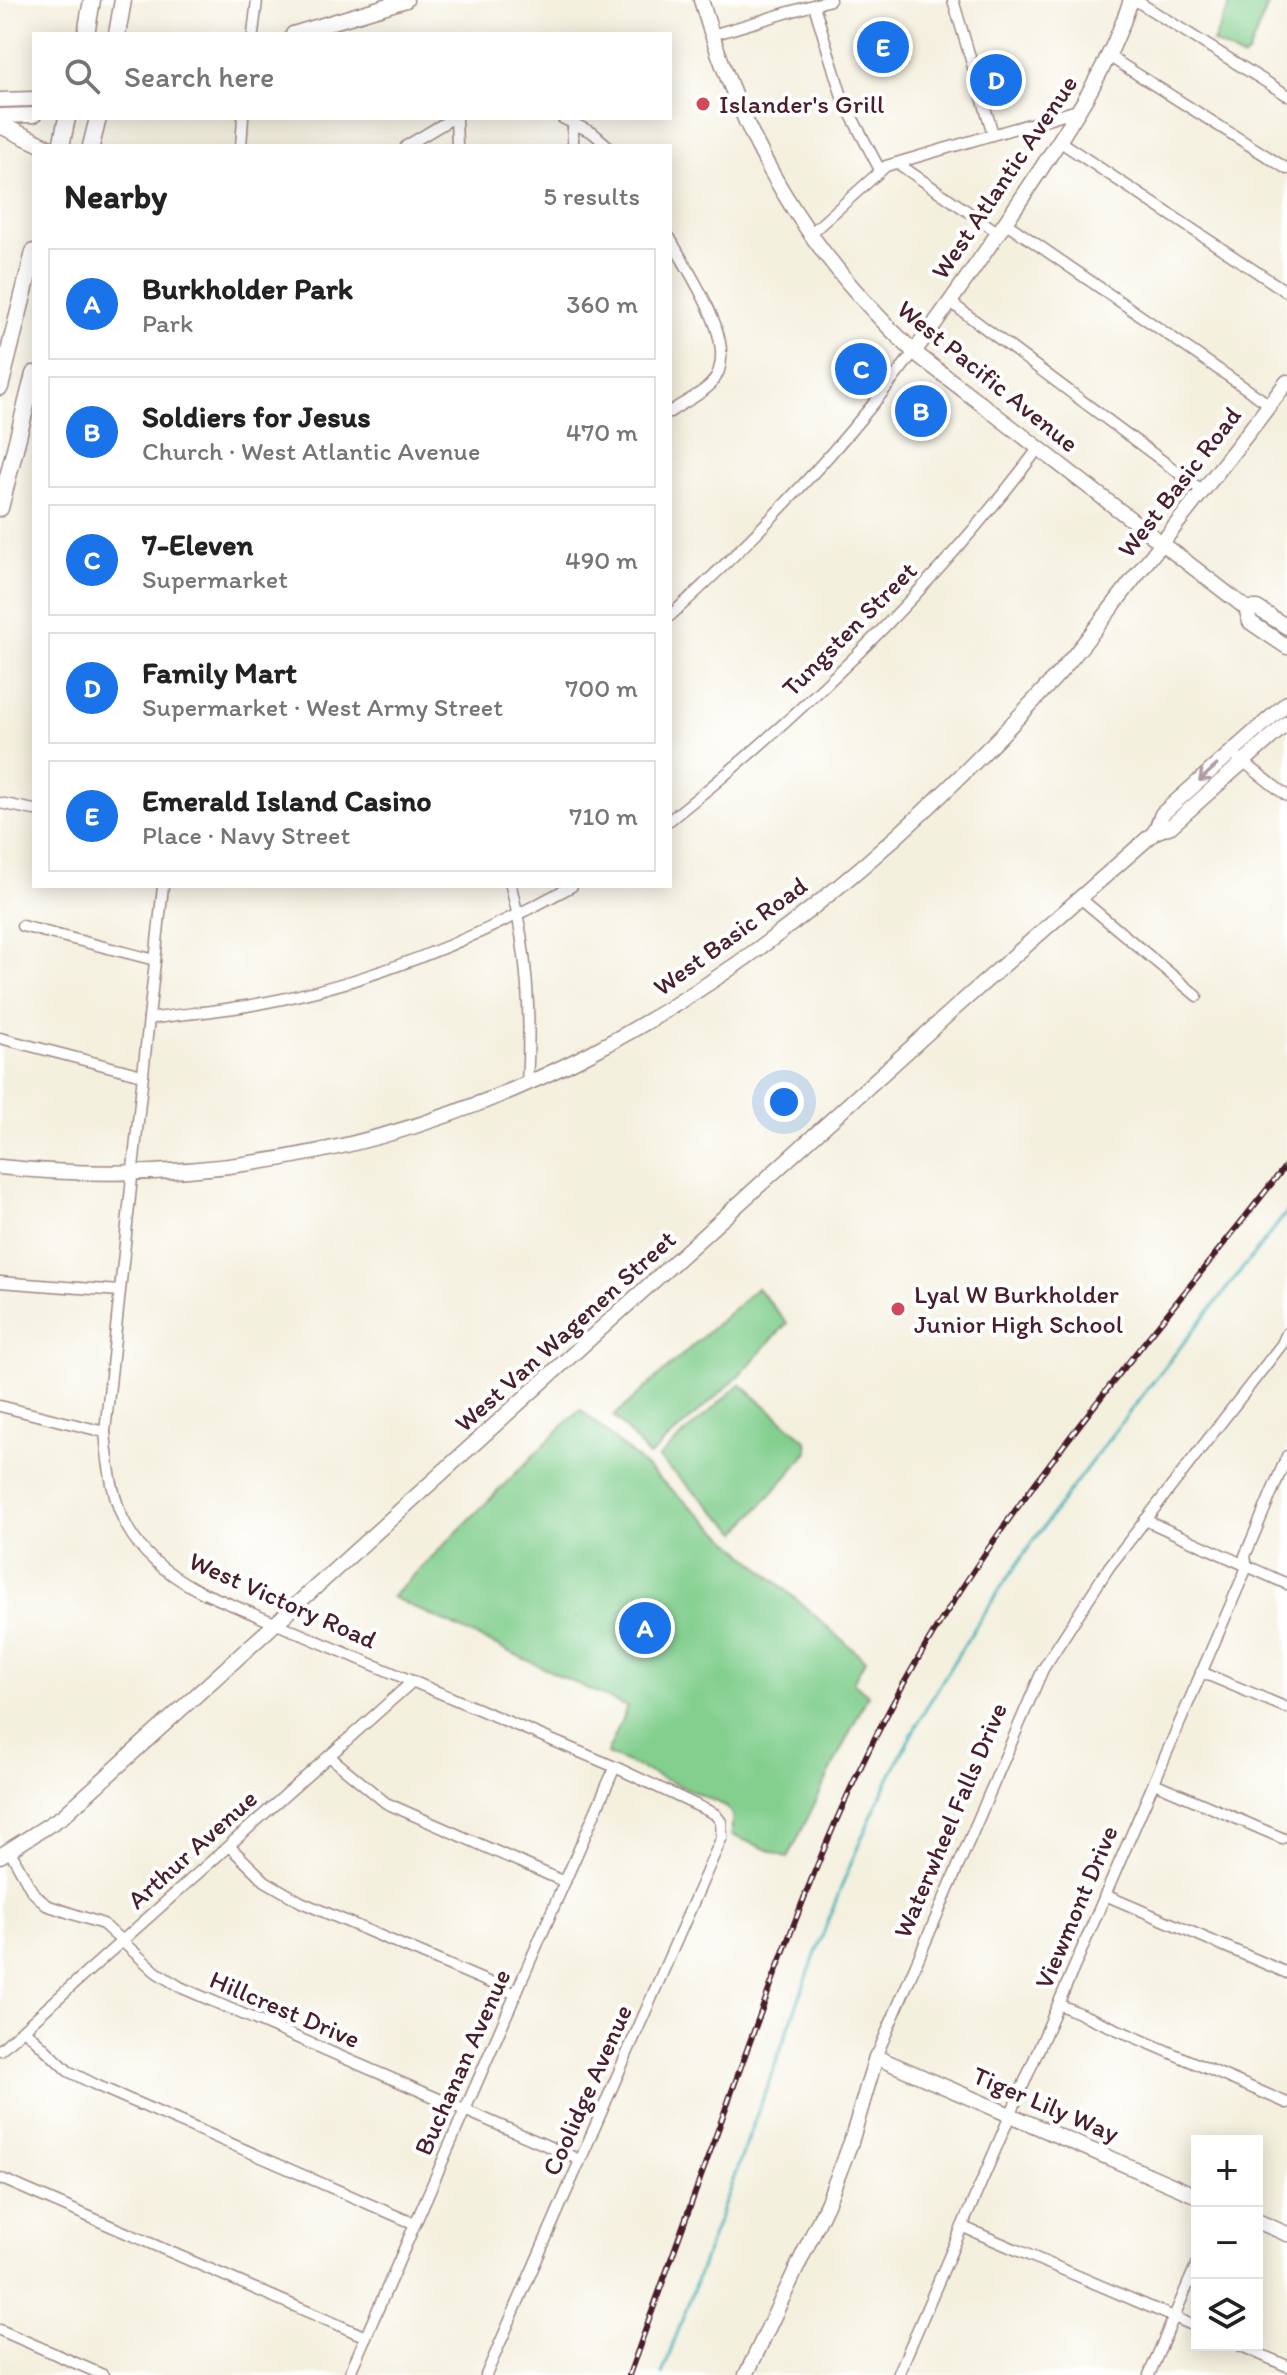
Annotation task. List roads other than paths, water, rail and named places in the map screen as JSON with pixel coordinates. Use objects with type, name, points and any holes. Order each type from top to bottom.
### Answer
[{"type":"main road","points":[[86,32],[92,0]]},
{"type":"main road","points":[[117,32],[123,0]]},
{"type":"main road","points":[[61,144],[67,120]]},
{"type":"main road","points":[[92,144],[98,120]]},
{"type":"main road","points":[[0,125],[41,144]]},
{"type":"main road","points":[[0,387],[32,260]]},
{"type":"main road","points":[[0,508],[32,382]]},
{"type":"street","points":[[253,32],[257,0]]},
{"type":"street","points":[[315,30],[406,0]]},
{"type":"street","name":"West Pacific Avenue","points":[[701,0],[756,146],[831,266],[914,352],[1246,608],[1250,622],[1287,647]]},
{"type":"street","points":[[712,35],[830,0]]},
{"type":"street","points":[[953,0],[993,134]]},
{"type":"street","points":[[1133,0],[1287,95]]},
{"type":"street","name":"West Atlantic Avenue","points":[[672,614],[806,483],[857,425],[914,352],[1081,109],[1110,57],[1133,0]]},
{"type":"street","points":[[814,5],[843,100],[859,136],[880,170]]},
{"type":"street","points":[[1110,57],[1287,169]]},
{"type":"street","points":[[0,100],[32,99]]},
{"type":"street","points":[[809,235],[880,170],[1081,109]]},
{"type":"street","points":[[0,116],[32,115]]},
{"type":"street","points":[[241,144],[243,120]]},
{"type":"street","points":[[410,144],[452,120]]},
{"type":"street","points":[[455,120],[457,144]]},
{"type":"street","points":[[567,120],[573,144]]},
{"type":"street","points":[[567,120],[605,144]]},
{"type":"street","points":[[1059,141],[1287,292]]},
{"type":"street","points":[[897,163],[1002,228],[1270,405]]},
{"type":"street","points":[[672,242],[722,337],[722,363],[711,383],[672,411]]},
{"type":"street","points":[[950,302],[1204,492]]},
{"type":"street","name":"West Basic Road","points":[[0,1167],[132,1174],[219,1168],[302,1154],[410,1128],[527,1084],[582,1059],[670,1011],[749,958],[848,877],[978,758],[1063,668],[1204,492],[1287,382]]},
{"type":"street","name":"Tungsten Street","points":[[672,818],[744,761],[830,683],[918,594],[1038,449]]},
{"type":"street","name":"West Pacific Avenue","points":[[1246,608],[1257,608],[1287,627]]},
{"type":"street","name":"West Van Wagenen Street","points":[[5,1854],[63,1816],[947,1015],[1155,832],[1171,826],[1287,703]]},
{"type":"street","name":"West Van Wagenen Street","points":[[1237,757],[1287,723]]},
{"type":"street","points":[[1237,757],[1287,796]]},
{"type":"street","points":[[0,803],[32,810]]},
{"type":"street","name":"West Victory Road","points":[[163,888],[105,1432],[109,1484],[119,1513],[144,1553],[173,1577],[615,1767],[715,1814],[721,1822]]},
{"type":"street","points":[[512,888],[519,915],[531,1014],[527,1084]]},
{"type":"street","points":[[149,1019],[253,1005],[383,972],[519,915],[568,888]]},
{"type":"street","points":[[1080,898],[1197,996]]},
{"type":"street","points":[[22,926],[155,960]]},
{"type":"street","points":[[0,1038],[142,1075]]},
{"type":"street","points":[[0,1282],[119,1291]]},
{"type":"street","name":"Waterwheel Falls Drive","points":[[746,2375],[827,2204],[851,2142],[876,2057],[1043,1669],[1101,1578],[1282,1344],[1287,1333]]},
{"type":"street","points":[[0,1406],[105,1432]]},
{"type":"street","name":"Viewmont Drive","points":[[898,2375],[1247,1567],[1245,1556],[1287,1456]]},
{"type":"street","points":[[1145,1520],[1287,1584]]},
{"type":"street","points":[[1201,1672],[1287,1708]]},
{"type":"street","name":"Arthur Avenue","points":[[0,2050],[413,1681]]},
{"type":"street","points":[[329,1756],[386,1803],[565,1882]]},
{"type":"street","name":"Buchanan Avenue","points":[[349,2375],[615,1767]]},
{"type":"street","points":[[1154,1783],[1282,1838]]},
{"type":"street","name":"Coolidge Avenue","points":[[486,2375],[722,1837],[721,1822]]},
{"type":"street","points":[[229,1846],[265,1881],[301,1902],[516,1994]]},
{"type":"street","name":"Hillcrest Drive","points":[[5,1854],[46,1905],[103,1924],[156,1972],[193,1994],[580,2160]]},
{"type":"street","points":[[1105,1895],[1287,1973]]},
{"type":"street","points":[[1058,2004],[1287,2103]]},
{"type":"street","points":[[24,2029],[68,2071],[98,2086],[415,2224]]},
{"type":"street","name":"Tiger Lily Way","points":[[876,2057],[1191,2193]]},
{"type":"street","points":[[0,2178],[366,2337]]},
{"type":"street","points":[[1263,2224],[1287,2234]]},
{"type":"street","points":[[963,2227],[1191,2324]]},
{"type":"street","points":[[1149,2375],[1191,2277]]},
{"type":"street","points":[[0,2330],[103,2375]]},
{"type":"street","points":[[1252,2351],[1287,2367],[1284,2375]]},
{"type":"waterway","points":[[662,2375],[837,1897],[906,1745],[946,1673],[1036,1536],[1287,1212]]},
{"type":"railway","points":[[629,2375],[797,1916],[851,1788],[892,1705],[934,1632],[1027,1494],[1287,1164]]},
{"type":"place","name":"Emerald Island Casino","points":[[883,47]]},
{"type":"place","name":"Family Mart","points":[[996,80]]},
{"type":"place","name":"Islander's Grill","points":[[703,104]]},
{"type":"place","name":"7-Eleven","points":[[861,369]]},
{"type":"place","name":"Soldiers for Jesus","points":[[921,411]]},
{"type":"place","name":"Lyal W Burkholder Junior High School","points":[[898,1309]]},
{"type":"place","name":"Burkholder Park","points":[[645,1628]]}]
